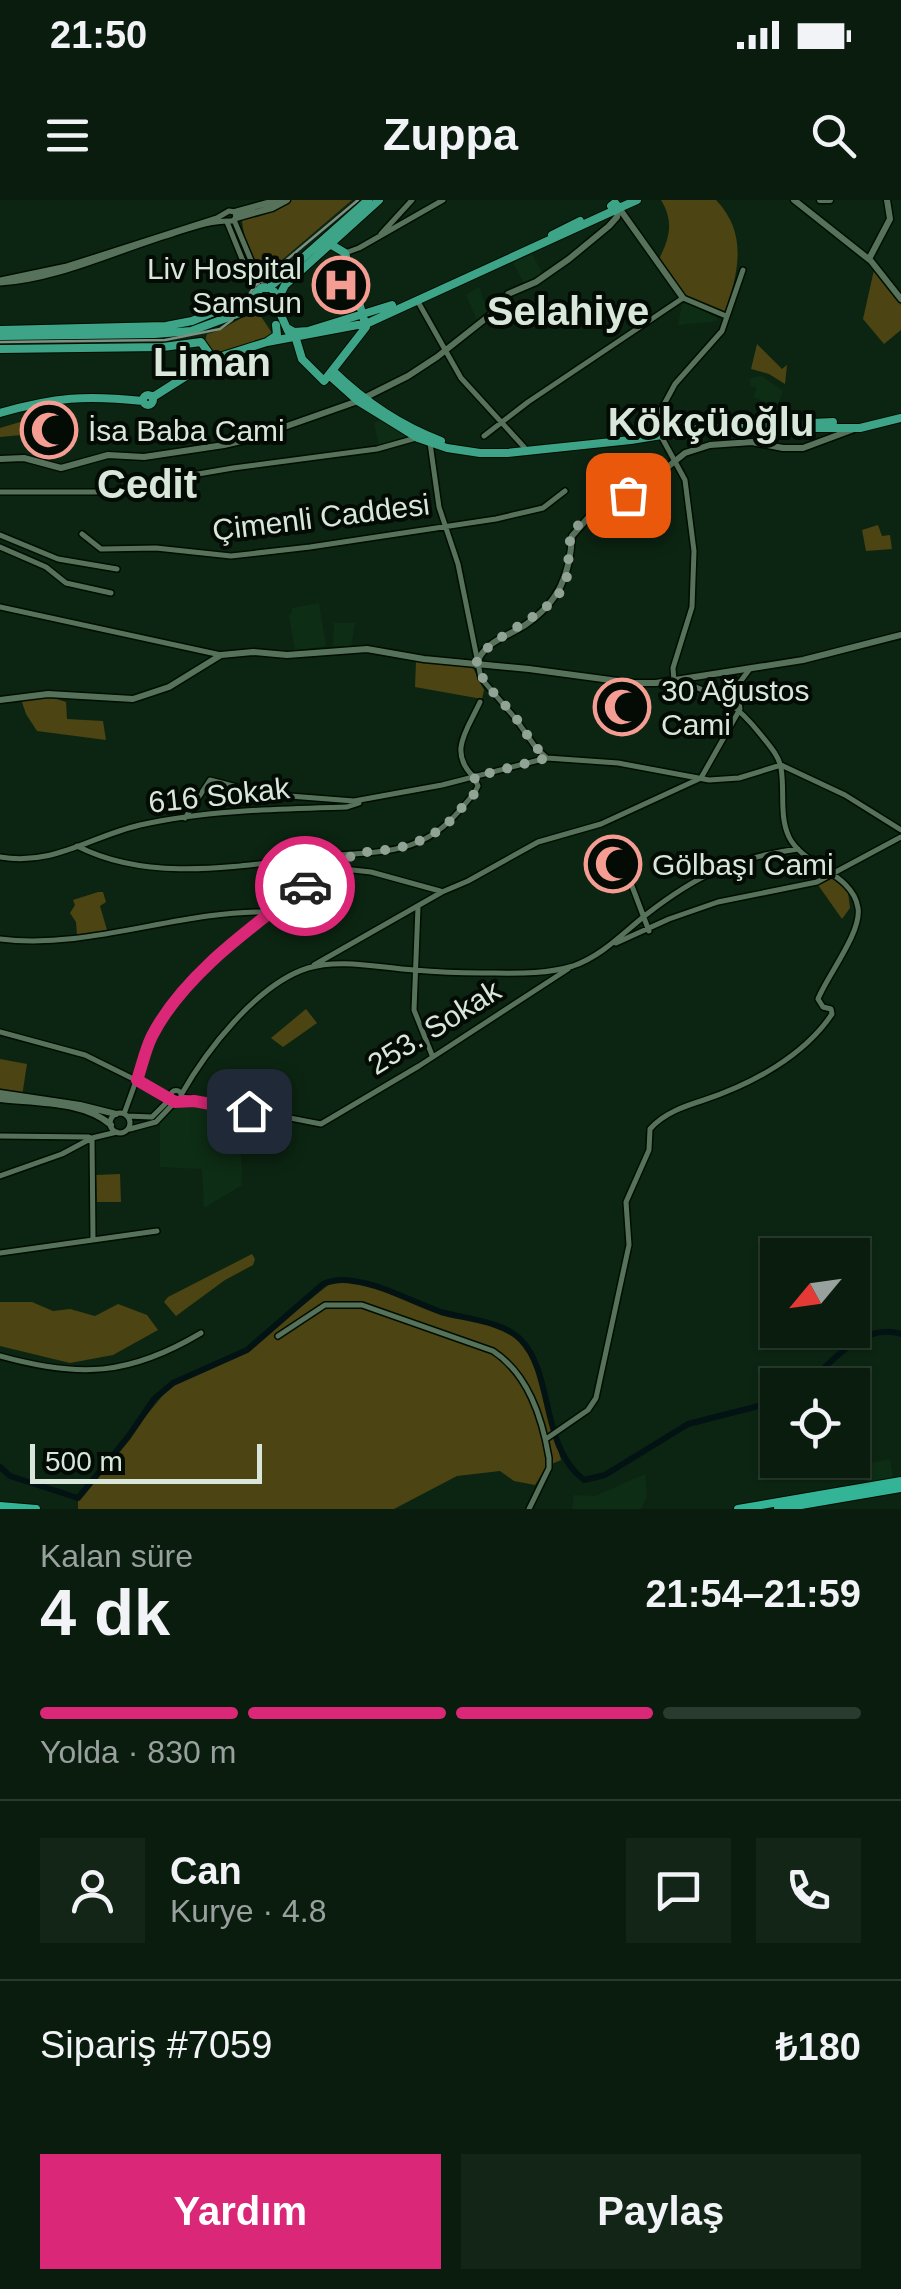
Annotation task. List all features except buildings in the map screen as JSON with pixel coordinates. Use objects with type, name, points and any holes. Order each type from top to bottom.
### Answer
[{"type":"highway","points":[[738,1509],[901,1485]]},
{"type":"highway","points":[[778,1509],[901,1485]]},
{"type":"highway","points":[[0,1506],[36,1509]]},
{"type":"main road","points":[[231,217],[278,200]]},
{"type":"main road","points":[[231,217],[272,208],[287,200]]},
{"type":"main road","points":[[0,333],[166,326],[192,321],[268,287],[368,200]]},
{"type":"main road","points":[[0,333],[191,331],[249,310],[270,308],[378,200]]},
{"type":"main road","points":[[0,412],[50,396],[90,394],[146,399],[213,360],[294,332],[359,321],[616,205],[636,200]]},
{"type":"main road","points":[[794,200],[869,259],[901,299]]},
{"type":"main road","points":[[820,200],[830,200]]},
{"type":"main road","points":[[869,259],[890,219],[887,200]]},
{"type":"main road","points":[[616,205],[683,298]]},
{"type":"main road","points":[[359,321],[616,205]]},
{"type":"main road","points":[[0,459],[24,458],[61,468],[98,457],[144,457],[210,447],[250,440],[360,399],[408,376],[498,308],[508,294],[536,282],[569,259],[617,217],[616,205]]},
{"type":"main road","points":[[329,376],[356,343],[359,321],[342,234]]},
{"type":"main road","points":[[330,244],[344,253]]},
{"type":"main road","points":[[268,287],[277,299],[302,359],[418,438],[460,450],[508,453],[704,428],[870,424],[901,416]]},
{"type":"main road","points":[[256,294],[262,310],[291,336]]},
{"type":"main road","points":[[267,342],[277,335],[276,325]]},
{"type":"main road","points":[[0,349],[201,342],[213,360]]},
{"type":"main road","points":[[360,399],[446,443],[481,448],[658,434]]},
{"type":"main road","points":[[476,664],[484,649],[527,624],[559,594],[570,563],[572,536],[594,512],[648,483],[685,453],[752,442],[803,448],[901,416]]},
{"type":"main road","points":[[794,426],[857,428]]},
{"type":"main road","points":[[0,700],[48,694],[133,699],[169,687],[221,655],[252,652],[287,655],[367,649],[633,684],[677,681],[803,660],[901,635]]},
{"type":"main road","points":[[0,1096],[80,1104],[122,1115]]},
{"type":"main road","points":[[0,1096],[80,1109],[108,1122]]},
{"type":"street","points":[[379,236],[412,200]]},
{"type":"street","points":[[344,253],[443,200]]},
{"type":"street","points":[[231,217],[268,287]]},
{"type":"street","points":[[0,281],[67,266],[231,217]]},
{"type":"street","points":[[231,217],[256,294]]},
{"type":"street","points":[[253,265],[266,271],[294,266]]},
{"type":"street","points":[[609,946],[701,907],[818,882],[901,834],[834,789],[781,765],[740,709],[722,697],[677,681],[673,668],[687,626],[694,580],[688,501],[676,460],[658,434],[655,420],[675,384],[722,331],[743,270]]},
{"type":"street","points":[[416,298],[461,378],[524,446]]},
{"type":"street","points":[[484,436],[683,298],[726,316]]},
{"type":"street","points":[[0,492],[115,492],[222,470],[377,449],[418,438]]},
{"type":"street","points":[[430,443],[438,508],[458,564],[476,664],[495,698],[547,758]]},
{"type":"street","name":"Çimenli Caddesi","points":[[82,534],[101,549],[156,548],[230,556],[447,526],[543,508],[565,491]]},
{"type":"street","points":[[0,535],[58,558],[117,569]]},
{"type":"street","points":[[0,547],[46,567],[66,582],[111,593]]},
{"type":"street","points":[[0,607],[221,655]]},
{"type":"street","points":[[0,1136],[92,1138],[154,1124],[242,1015],[290,976],[538,842],[601,824],[701,778],[740,709],[738,686],[751,668]]},
{"type":"street","points":[[78,846],[140,866],[206,868],[396,849],[428,838],[476,792],[474,777],[460,761],[459,745],[480,702]]},
{"type":"street","points":[[185,818],[210,780],[280,796],[368,800],[547,758],[618,763],[701,778],[739,778],[781,765]]},
{"type":"street","points":[[546,1440],[588,1410],[596,1398],[629,1244],[626,1202],[649,1150],[650,1129],[682,1106],[770,1069],[812,1041],[832,1014],[818,999],[842,958],[858,914],[852,894],[790,838],[784,817],[781,765]]},
{"type":"street","name":"616 Sokak","points":[[0,857],[35,861],[129,828],[185,818],[347,807],[368,800]]},
{"type":"street","points":[[609,946],[710,871],[798,848]]},
{"type":"street","points":[[618,849],[648,930]]},
{"type":"street","points":[[122,1115],[153,1034],[178,996],[268,912],[356,853]]},
{"type":"street","points":[[331,868],[371,872],[442,892]]},
{"type":"street","points":[[418,906],[414,1010],[432,1055]]},
{"type":"street","points":[[0,939],[38,941],[208,916],[268,912]]},
{"type":"street","name":"253. Sokak","points":[[176,1096],[321,1124],[609,946]]},
{"type":"street","points":[[330,955],[353,964]]},
{"type":"street","points":[[330,955],[328,964],[333,965]]},
{"type":"street","points":[[310,968],[353,964],[518,973],[570,967]]},
{"type":"street","points":[[0,1032],[86,1055],[176,1096]]},
{"type":"street","points":[[0,1176],[62,1154],[102,1132],[108,1122],[122,1115],[152,1116],[176,1096]]},
{"type":"street","points":[[122,1115],[130,1124],[128,1130]]},
{"type":"street","points":[[108,1122],[117,1132]]},
{"type":"street","points":[[92,1138],[93,1240]]},
{"type":"street","points":[[0,1253],[157,1231]]},
{"type":"street","points":[[278,1336],[316,1309],[340,1303],[386,1312],[504,1358],[520,1374],[546,1440],[549,1468],[529,1509]]},
{"type":"street","points":[[0,1356],[88,1372],[139,1362],[201,1333]]},
{"type":"shaded area","points":[[290,200],[352,200],[269,271],[253,256],[242,220]]},
{"type":"shaded area","points":[[661,200],[716,200],[726,213],[738,255],[724,314],[684,296],[657,263],[669,232]]},
{"type":"shaded area","points":[[532,254],[543,274],[525,285],[513,263]]},
{"type":"shaded area","points":[[874,270],[901,305],[901,330],[884,344],[863,319]]},
{"type":"shaded area","points":[[479,287],[488,312],[477,320],[466,295]]},
{"type":"shaded area","points":[[687,302],[717,321],[678,325],[682,304]]},
{"type":"shaded area","points":[[252,314],[260,315],[271,337],[223,355],[212,353],[205,341],[207,334]]},
{"type":"shaded area","points":[[757,344],[782,369],[787,365],[785,384],[751,369]]},
{"type":"shaded area","points":[[762,376],[783,391],[777,406],[753,397],[757,388],[751,386],[750,378]]},
{"type":"shaded area","points":[[40,416],[43,427],[33,429],[32,434],[0,437],[0,428]]},
{"type":"shaded area","points":[[381,420],[406,434],[407,439],[379,446],[374,423]]},
{"type":"shaded area","points":[[878,525],[882,536],[890,535],[892,549],[866,551],[862,530]]},
{"type":"shaded area","points":[[319,603],[326,646],[295,651],[289,615],[292,608]]},
{"type":"shaded area","points":[[334,623],[355,623],[351,647],[333,646]]},
{"type":"shaded area","points":[[416,661],[472,666],[484,690],[482,699],[415,687]]},
{"type":"shaded area","points":[[47,696],[66,702],[67,719],[103,721],[106,740],[37,731],[21,699]]},
{"type":"shaded area","points":[[833,878],[848,892],[850,908],[842,919],[818,885]]},
{"type":"shaded area","points":[[103,892],[106,902],[100,906],[107,930],[77,935],[70,913],[75,905],[73,900]]},
{"type":"shaded area","points":[[306,1009],[317,1023],[283,1047],[271,1038]]},
{"type":"shaded area","points":[[0,1059],[27,1064],[22,1096],[0,1092]]},
{"type":"shaded area","points":[[188,1105],[240,1113],[242,1185],[204,1208],[202,1169],[160,1167],[160,1123],[172,1110]]},
{"type":"shaded area","points":[[120,1174],[121,1202],[97,1202],[96,1175]]},
{"type":"shaded area","points":[[252,1254],[253,1265],[176,1316],[164,1302],[168,1297]]},
{"type":"shaded area","points":[[355,1281],[500,1328],[520,1339],[531,1354],[561,1460],[547,1466],[535,1485],[514,1481],[500,1471],[457,1476],[394,1509],[78,1509],[78,1498],[173,1383],[247,1350],[332,1282]]},
{"type":"shaded area","points":[[0,1302],[32,1302],[53,1311],[70,1309],[95,1316],[118,1304],[147,1315],[158,1330],[113,1355],[70,1363],[0,1346]]},
{"type":"shaded area","points":[[890,1459],[893,1478],[868,1482],[870,1463]]},
{"type":"shaded area","points":[[645,1474],[647,1496],[641,1509],[572,1509],[574,1495],[595,1496]]},
{"type":"waterway","points":[[0,1467],[10,1476],[78,1498],[154,1399],[173,1383],[247,1350],[323,1284],[338,1280],[376,1286],[441,1312],[494,1325],[521,1340],[539,1371],[560,1449],[584,1480],[605,1475],[688,1424],[760,1406]]},
{"type":"waterway","points":[[825,1368],[861,1339],[887,1332],[901,1334]]},
{"type":"tram line","points":[[0,342],[165,340],[220,329],[232,320],[254,287],[358,200]]},
{"type":"way so far","points":[[305,886],[356,853],[396,849],[428,838],[476,792],[474,777],[547,758],[495,698],[476,664],[484,649],[527,624],[559,594],[567,578],[572,536],[602,506],[628,495]]},
{"type":"place","name":"Liv Hospital Samsun","points":[[341,285]]},
{"type":"place","name":"İsa Baba Cami","points":[[49,430]]},
{"type":"place","name":"30 Ağustos Cami","points":[[622,707]]},
{"type":"place","name":"Gölbaşı Cami","points":[[613,864]]},
{"type":"district","name":"Selahiye","points":[[568,311]]},
{"type":"district","name":"Liman","points":[[212,362]]},
{"type":"district","name":"Kökçüoğlu","points":[[711,422]]},
{"type":"district","name":"Cedit","points":[[147,484]]},
{"type":"route","points":[[249,1111],[194,1101],[175,1102],[137,1080],[153,1034],[178,996],[268,912],[305,886]]}]
